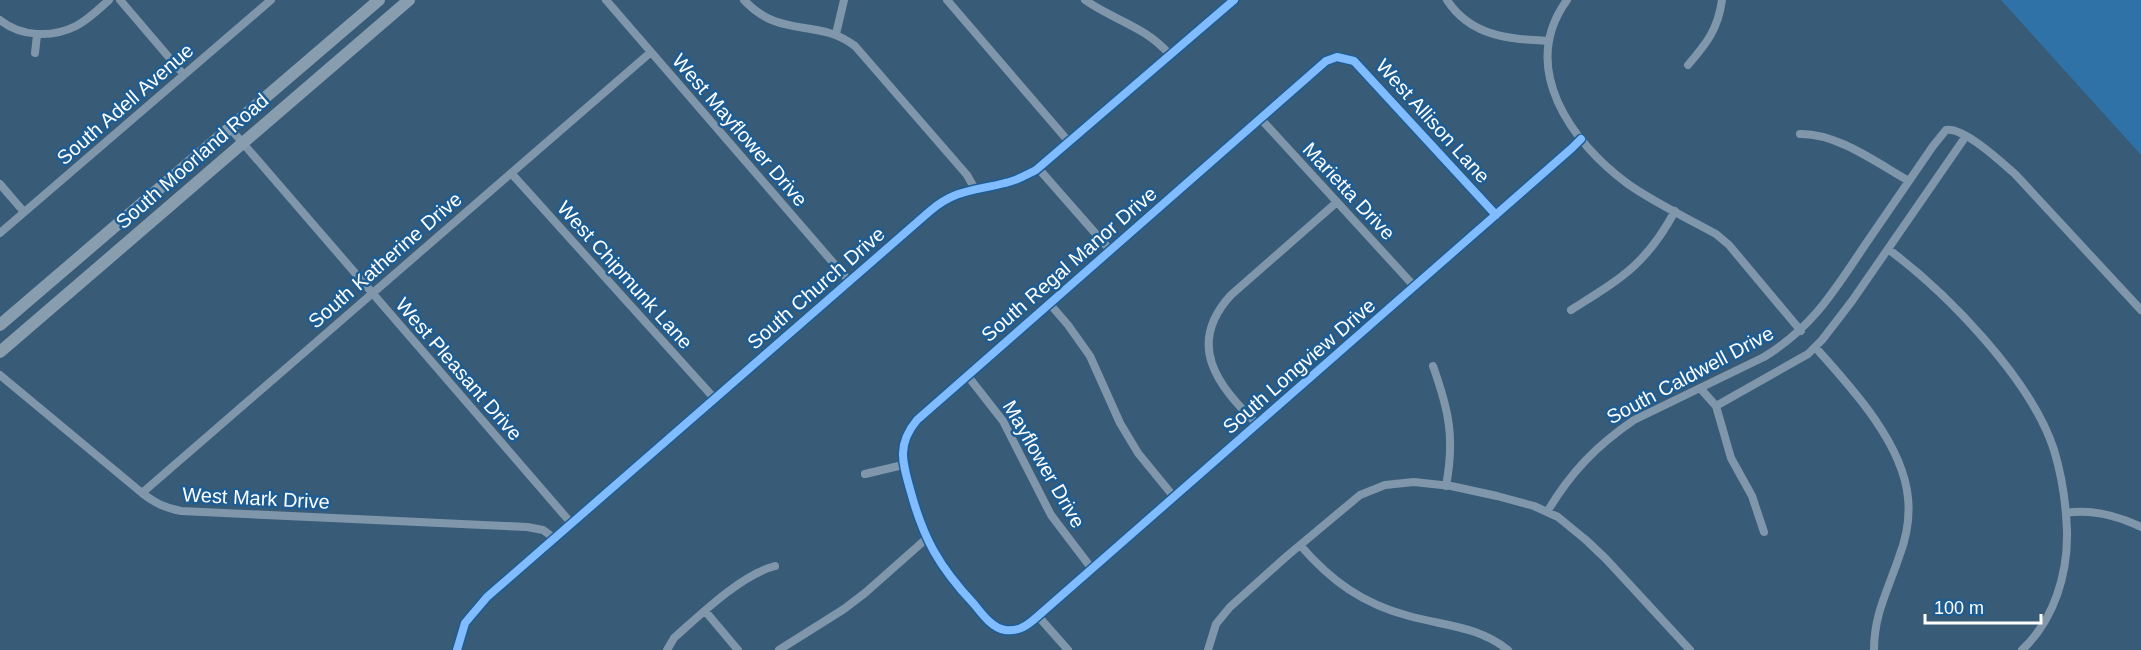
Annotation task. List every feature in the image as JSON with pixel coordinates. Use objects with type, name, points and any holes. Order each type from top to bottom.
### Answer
[{"type":"main road","name":"South Moorland Road","points":[[0,325],[378,0]]},
{"type":"main road","name":"South Moorland Road","points":[[0,352],[409,0]]},
{"type":"street","points":[[0,20],[23,32],[56,33],[74,27],[109,0]]},
{"type":"street","points":[[120,0],[184,75]]},
{"type":"street","name":"South Adell Avenue","points":[[0,232],[271,0]]},
{"type":"street","name":"West Mayflower Drive","points":[[606,0],[849,281]]},
{"type":"street","points":[[744,0],[758,14],[772,21],[836,34],[863,53],[968,175],[975,189]]},
{"type":"street","points":[[836,34],[844,0]]},
{"type":"street","points":[[947,0],[1069,142]]},
{"type":"street","points":[[1085,0],[1154,37],[1170,55]]},
{"type":"street","name":"South Church Drive","points":[[457,650],[465,624],[478,605],[939,203],[959,193],[1006,183],[1038,168],[1234,0]]},
{"type":"street","points":[[1447,0],[1467,21],[1484,32],[1511,39],[1550,42]]},
{"type":"street","points":[[1568,0],[1558,15],[1550,42],[1549,70],[1554,94],[1562,113],[1581,139],[1628,184],[1716,234],[1729,245],[1801,331]]},
{"type":"street","points":[[1688,65],[1711,36],[1717,24],[1722,0]]},
{"type":"street","points":[[35,53],[37,34]]},
{"type":"street","name":"South Katherine Drive","points":[[142,493],[651,52]]},
{"type":"street","name":"South Regal Manor Drive","points":[[1038,616],[1023,628],[1015,630],[1005,630],[994,626],[947,573],[926,539],[918,520],[903,465],[904,442],[909,429],[916,420],[1326,61],[1341,57]]},
{"type":"street","name":"West Allison Lane","points":[[1341,57],[1354,61],[1361,67],[1496,214]]},
{"type":"street","name":"Marietta Drive","points":[[1260,118],[1414,286]]},
{"type":"street","name":"West Pleasant Drive","points":[[229,127],[571,523]]},
{"type":"street","name":"South Caldwell Drive","points":[[1547,512],[1579,466],[1608,439],[1634,420],[1764,357],[1801,331],[1835,290],[1942,133],[1950,129],[1965,136],[1834,325],[1815,347],[1782,370],[1716,406]]},
{"type":"street","points":[[1800,134],[1830,139],[1872,159],[1909,181]]},
{"type":"street","points":[[1965,136],[2015,174],[2141,310]]},
{"type":"street","name":"South Longview Drive","points":[[1038,616],[1581,139]]},
{"type":"street","points":[[1038,168],[1110,250]]},
{"type":"street","name":"West Chipmunk Lane","points":[[511,173],[714,398]]},
{"type":"street","points":[[0,184],[24,212]]},
{"type":"street","points":[[1257,424],[1220,384],[1209,350],[1213,322],[1231,295],[1337,202]]},
{"type":"street","points":[[1571,310],[1637,265],[1651,249],[1675,212]]},
{"type":"street","points":[[1888,249],[1934,286],[1956,308],[2016,380],[2038,414],[2053,449],[2063,489],[2066,513],[2067,544],[2064,573],[2059,590],[2042,626],[2022,650]]},
{"type":"street","points":[[1049,303],[1090,356],[1120,423],[1138,453],[1174,497]]},
{"type":"street","points":[[1815,347],[1865,407],[1888,441],[1902,472],[1908,498],[1907,527],[1900,556],[1878,611],[1874,650]]},
{"type":"street","points":[[1433,366],[1450,426],[1452,450],[1446,486]]},
{"type":"street","name":"West Mark Drive","points":[[0,375],[142,493],[161,506],[181,511],[527,527],[543,530],[554,538]]},
{"type":"street","name":"Mayflower Drive","points":[[967,375],[1003,421],[1051,515],[1092,569]]},
{"type":"street","points":[[1700,388],[1716,406],[1731,458],[1752,496],[1764,532]]},
{"type":"street","points":[[865,474],[903,465]]},
{"type":"street","points":[[1208,650],[1216,624],[1230,608],[1352,501],[1385,485],[1414,482],[1446,486],[1534,506],[1558,517],[1586,540],[1687,649]]},
{"type":"street","points":[[2066,513],[2076,511],[2102,514],[2124,519],[2141,527]]},
{"type":"street","points":[[779,650],[866,593],[926,539]]},
{"type":"street","points":[[1300,545],[1322,569],[1345,588],[1369,603],[1411,616],[1473,630],[1494,639],[1508,650]]},
{"type":"street","points":[[667,650],[675,638],[750,576],[775,566]]},
{"type":"street","points":[[706,612],[738,650]]},
{"type":"street","points":[[1038,616],[1068,650]]},
{"type":"shaded area","points":[[2001,0],[2141,0],[2141,155]]},
{"type":"cycle path","points":[[457,650],[465,623],[487,597],[930,211],[948,198],[1009,182],[1036,170],[1234,0]]},
{"type":"cycle path","points":[[1496,215],[1354,61],[1337,57],[1326,61],[917,420],[906,437],[903,461],[915,506],[934,551],[951,577],[992,624],[1005,630],[1019,629],[1027,625],[1038,616],[1572,148],[1581,139]]}]
